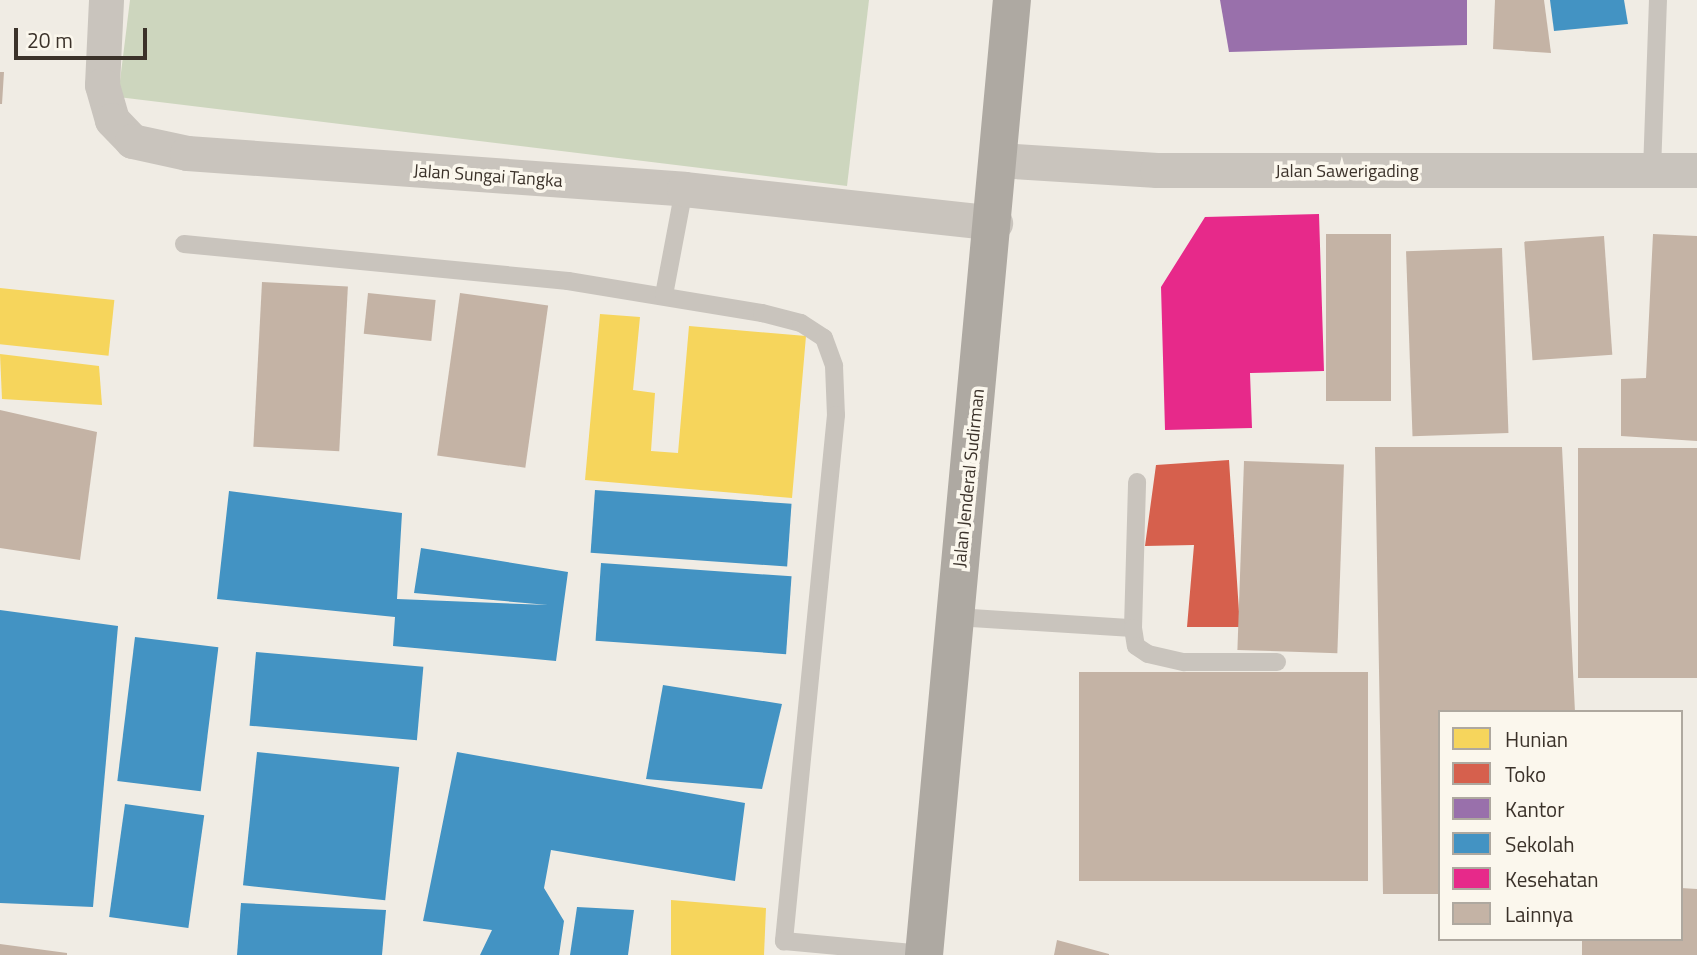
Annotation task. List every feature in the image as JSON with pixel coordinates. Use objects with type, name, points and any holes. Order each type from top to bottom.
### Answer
[{"type":"main road","name":"Jalan Jenderal Sudirman","points":[[924,954],[995,223],[1012,0]]},
{"type":"street","name":"Jalan Sungai Tangka","points":[[106,0],[102,85],[112,120],[132,141],[187,153],[684,189],[995,223]]},
{"type":"street","name":"Jalan Sawerigading","points":[[998,160],[1157,170],[1697,170]]},
{"type":"lane","points":[[1653,171],[1658,0]]},
{"type":"lane","points":[[664,295],[684,189]]},
{"type":"lane","points":[[184,244],[664,295],[801,323],[824,338],[834,366],[836,415],[784,941],[924,954]]},
{"type":"lane","points":[[1137,482],[1133,628],[1136,646],[1148,654],[1184,662],[1278,663]]},
{"type":"lane","points":[[956,617],[1133,628]]},
{"type":"green space","points":[[130,0],[869,0],[847,186],[118,97]]},
{"type":"building: Hunian","points":[[0,288],[114,300],[109,356],[0,344]]},
{"type":"building: Hunian","points":[[600,314],[640,317],[633,390],[655,393],[651,451],[678,453],[689,326],[806,336],[792,498],[585,480]]},
{"type":"building: Hunian","points":[[0,354],[99,366],[102,405],[2,399]]},
{"type":"building: Hunian","points":[[671,900],[766,908],[764,955],[671,955]]},
{"type":"building: Toko","points":[[1229,460],[1240,627],[1187,627],[1194,545],[1145,546],[1156,465]]},
{"type":"building: Kantor","points":[[1220,0],[1467,0],[1467,45],[1229,52]]},
{"type":"building: Sekolah","points":[[1550,0],[1624,0],[1628,24],[1554,31]]},
{"type":"building: Sekolah","points":[[595,490],[792,504],[787,567],[591,553]]},
{"type":"building: Sekolah","points":[[229,491],[402,513],[397,599],[548,605],[414,593],[421,548],[568,572],[556,661],[393,646],[395,617],[217,599]]},
{"type":"building: Sekolah","points":[[601,563],[792,576],[786,654],[596,641]]},
{"type":"building: Sekolah","points":[[0,610],[118,626],[93,907],[0,903]]},
{"type":"building: Sekolah","points":[[135,637],[218,647],[201,791],[117,781]]},
{"type":"building: Sekolah","points":[[256,652],[423,667],[417,740],[250,726]]},
{"type":"building: Sekolah","points":[[663,685],[782,704],[762,789],[646,779]]},
{"type":"building: Sekolah","points":[[257,752],[399,767],[385,900],[243,885]]},
{"type":"building: Sekolah","points":[[457,752],[745,803],[735,881],[551,850],[544,888],[564,921],[559,955],[480,955],[492,930],[423,921]]},
{"type":"building: Sekolah","points":[[125,804],[204,815],[188,928],[109,917]]},
{"type":"building: Sekolah","points":[[241,903],[386,910],[382,955],[237,955]]},
{"type":"building: Sekolah","points":[[577,907],[634,910],[628,955],[570,955]]},
{"type":"building: Kesehatan","points":[[1319,214],[1324,371],[1250,373],[1252,428],[1165,430],[1161,287],[1205,217]]},
{"type":"building: Lainnya","points":[[1495,0],[1544,0],[1551,53],[1493,49]]},
{"type":"building: Lainnya","points":[[0,72],[4,72],[2,104],[0,104]]},
{"type":"building: Lainnya","points":[[1326,234],[1391,234],[1391,401],[1326,401]]},
{"type":"building: Lainnya","points":[[1653,234],[1697,236],[1697,441],[1621,436],[1621,379],[1646,378]]},
{"type":"building: Lainnya","points":[[1604,236],[1612,355],[1532,360],[1524,242]]},
{"type":"building: Lainnya","points":[[1502,248],[1508,433],[1413,436],[1406,251]]},
{"type":"building: Lainnya","points":[[262,282],[348,287],[339,451],[253,447]]},
{"type":"building: Lainnya","points":[[368,293],[436,300],[431,341],[364,334]]},
{"type":"building: Lainnya","points":[[460,293],[548,305],[525,468],[437,455]]},
{"type":"building: Lainnya","points":[[0,410],[97,432],[80,560],[0,548]]},
{"type":"building: Lainnya","points":[[1375,447],[1562,447],[1575,710],[1438,710],[1438,894],[1383,894]]},
{"type":"building: Lainnya","points":[[1578,448],[1697,448],[1697,678],[1578,678]]},
{"type":"building: Lainnya","points":[[1244,461],[1344,464],[1337,653],[1237,650]]},
{"type":"building: Lainnya","points":[[1079,672],[1368,672],[1368,881],[1079,881]]},
{"type":"building: Lainnya","points":[[1683,888],[1697,889],[1697,955],[1582,955],[1582,941],[1683,941]]},
{"type":"building: Lainnya","points":[[1057,940],[1109,954],[1109,955],[1054,955]]},
{"type":"building: Lainnya","points":[[0,944],[67,953],[67,955],[0,955]]}]
